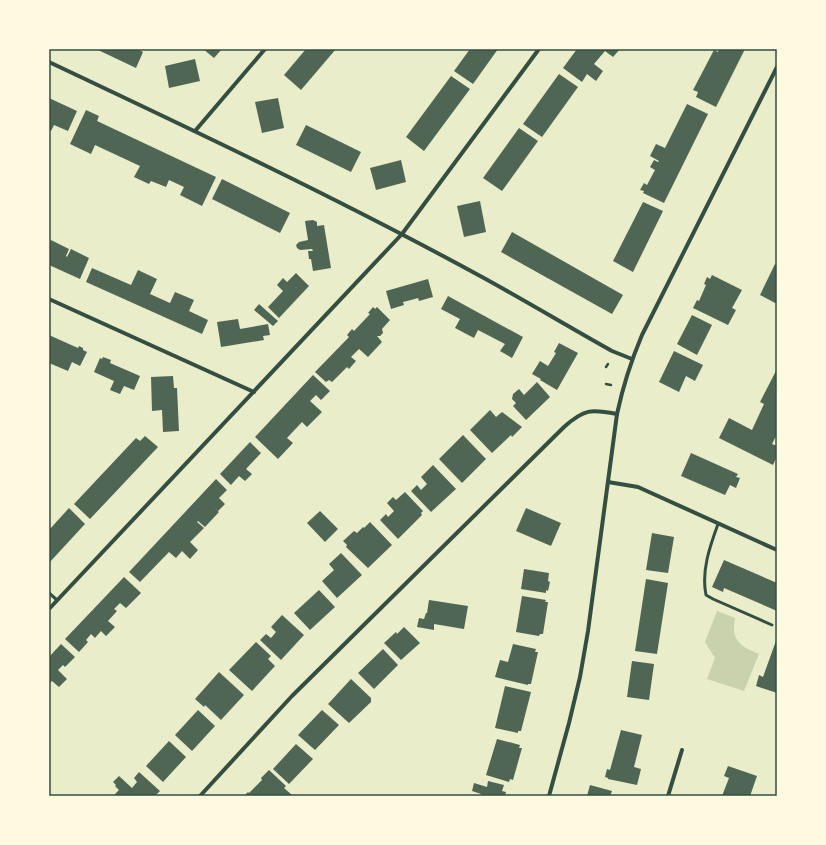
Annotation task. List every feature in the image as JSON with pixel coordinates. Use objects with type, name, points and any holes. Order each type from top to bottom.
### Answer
[{"type":"street","points":[[195,131],[265,49]]},
{"type":"street","points":[[49,609],[402,234],[539,49]]},
{"type":"street","points":[[49,62],[195,131],[402,234],[483,277],[612,352],[632,359]]},
{"type":"street","points":[[549,796],[580,677],[588,631],[617,414],[622,388],[632,359],[674,271],[777,67]]},
{"type":"street","points":[[49,299],[254,392]]},
{"type":"street","points":[[200,796],[292,696],[564,427],[577,416],[596,410],[617,414]]},
{"type":"street","points":[[608,482],[638,488],[777,550]]},
{"type":"street","points":[[668,796],[682,750]]},
{"type":"lane","points":[[718,524],[709,548],[704,584],[706,595],[772,626]]},
{"type":"lane","points":[[49,593],[57,600]]},
{"type":"path","points":[[606,384],[611,385]]},
{"type":"green space","points":[[717,611],[735,618],[734,632],[738,642],[759,654],[744,691],[707,679],[715,658],[705,642]]},
{"type":"building","points":[[96,49],[137,49],[143,52],[136,68]]},
{"type":"building","points":[[203,49],[222,49],[214,58]]},
{"type":"building","points":[[306,49],[336,49],[301,90],[284,75]]},
{"type":"building","points":[[470,49],[498,49],[473,84],[454,71]]},
{"type":"building","points":[[577,49],[620,49],[613,57],[605,51],[594,64],[603,71],[596,81],[587,74],[582,82],[563,68]]},
{"type":"building","points":[[719,49],[745,49],[716,107],[696,97],[698,92],[693,90],[714,50],[718,52]]},
{"type":"building","points":[[195,59],[200,81],[169,88],[165,66]]},
{"type":"building","points":[[559,74],[578,87],[542,137],[523,124]]},
{"type":"building","points":[[451,76],[470,89],[424,151],[406,137]]},
{"type":"building","points":[[49,98],[77,111],[68,131],[54,125],[51,131],[49,130]]},
{"type":"building","points":[[278,98],[284,128],[262,133],[255,102]]},
{"type":"building","points":[[687,104],[708,114],[664,203],[643,193],[644,191],[640,190],[644,183],[647,185],[655,170],[650,167],[654,160],[659,161],[650,156],[656,144],[665,148]]},
{"type":"building","points":[[86,110],[99,116],[97,121],[216,177],[202,206],[180,195],[184,187],[169,180],[166,187],[151,181],[149,184],[134,177],[140,166],[95,145],[91,154],[70,144]]},
{"type":"building","points":[[306,125],[361,152],[351,172],[296,145]]},
{"type":"building","points":[[519,128],[538,141],[502,191],[483,178]]},
{"type":"building","points":[[401,160],[406,182],[376,190],[370,168]]},
{"type":"building","points":[[222,179],[290,213],[280,233],[212,199]]},
{"type":"building","points":[[480,201],[486,232],[464,237],[457,206]]},
{"type":"building","points":[[643,202],[663,211],[633,272],[613,261]]},
{"type":"building","points":[[313,220],[317,222],[317,226],[324,225],[331,268],[313,271],[308,251],[313,251],[312,249],[300,250],[297,248],[296,245],[299,242],[308,240],[305,221]]},
{"type":"building","points":[[512,232],[623,295],[612,314],[501,252]]},
{"type":"building","points":[[51,240],[69,249],[66,256],[67,257],[71,249],[89,258],[80,279],[49,265],[49,244]]},
{"type":"building","points":[[775,264],[777,266],[777,304],[760,295]]},
{"type":"building","points":[[92,268],[131,285],[138,270],[157,279],[150,294],[170,303],[175,292],[194,300],[189,311],[208,320],[202,334],[86,282]]},
{"type":"building","points":[[296,273],[309,286],[279,318],[268,307],[283,291],[277,285],[283,278],[287,282]]},
{"type":"building","points":[[712,275],[742,290],[732,308],[736,310],[728,325],[693,308],[697,300],[699,301],[706,285],[704,284],[707,277],[710,279]]},
{"type":"building","points":[[428,279],[433,297],[419,301],[418,298],[403,302],[404,305],[391,309],[386,291]]},
{"type":"building","points":[[448,296],[523,337],[512,358],[500,351],[505,344],[478,330],[474,338],[455,328],[460,319],[441,309]]},
{"type":"building","points":[[259,304],[278,321],[273,326],[254,310]]},
{"type":"building","points":[[373,307],[375,309],[377,307],[390,320],[382,329],[383,333],[380,336],[377,336],[382,342],[368,357],[359,349],[351,357],[356,361],[349,369],[347,367],[332,382],[329,380],[326,382],[315,372],[349,337],[347,335],[352,329],[354,331],[370,314],[368,313]]},
{"type":"building","points":[[692,315],[712,325],[697,355],[677,344]]},
{"type":"building","points":[[238,319],[240,329],[268,324],[270,335],[263,336],[264,340],[221,347],[217,322]]},
{"type":"building","points":[[49,335],[78,348],[79,346],[87,352],[80,366],[72,362],[68,371],[49,363]]},
{"type":"building","points":[[559,343],[578,353],[557,390],[532,374],[540,361],[548,366],[556,353],[554,352]]},
{"type":"building","points":[[674,351],[703,365],[695,381],[686,376],[679,392],[659,382]]},
{"type":"building","points":[[103,357],[111,360],[110,363],[140,376],[134,390],[124,386],[120,394],[110,390],[114,381],[94,372],[100,358],[102,359]]},
{"type":"building","points":[[777,369],[777,434],[772,444],[777,446],[777,456],[773,465],[719,438],[729,418],[752,430],[764,404],[760,402]]},
{"type":"building","points":[[313,375],[330,391],[321,400],[316,395],[310,401],[322,412],[307,427],[302,422],[287,438],[293,443],[278,459],[255,437]]},
{"type":"building","points":[[173,376],[174,388],[177,388],[179,431],[163,432],[162,410],[152,411],[151,377]]},
{"type":"building","points":[[537,382],[550,397],[526,420],[513,406],[516,403],[512,399],[513,394],[519,389],[524,395]]},
{"type":"building","points":[[490,410],[496,417],[502,412],[522,427],[492,453],[470,430]]},
{"type":"building","points":[[463,435],[486,459],[462,483],[439,459]]},
{"type":"building","points":[[145,436],[158,447],[90,519],[74,504],[136,438],[140,441]]},
{"type":"building","points":[[250,442],[261,453],[246,469],[252,474],[245,481],[239,476],[231,485],[220,474]]},
{"type":"building","points":[[691,453],[738,474],[736,477],[740,478],[736,488],[730,485],[725,495],[681,476]]},
{"type":"building","points":[[433,465],[456,489],[431,512],[411,491],[417,485],[421,490],[427,484],[421,477]]},
{"type":"building","points":[[216,479],[227,490],[219,498],[225,504],[218,511],[212,506],[219,512],[205,527],[198,521],[197,522],[204,528],[190,542],[198,550],[190,559],[182,551],[176,558],[169,552],[140,582],[129,572]]},
{"type":"building","points":[[405,492],[423,511],[421,513],[422,515],[398,539],[380,520],[386,514],[388,517],[394,511],[387,503],[393,497],[396,500]]},
{"type":"building","points":[[69,508],[85,524],[49,563],[49,530]]},
{"type":"building","points":[[526,508],[561,523],[551,546],[516,531]]},
{"type":"building","points":[[320,511],[338,529],[325,542],[307,523]]},
{"type":"building","points":[[370,522],[392,545],[368,568],[346,547],[347,545],[343,541],[354,531],[357,533]]},
{"type":"building","points":[[652,533],[674,537],[668,573],[646,570]]},
{"type":"building","points":[[341,553],[362,575],[337,598],[322,581],[334,570],[329,564]]},
{"type":"building","points":[[724,560],[777,583],[777,611],[724,588],[723,592],[712,587]]},
{"type":"building","points":[[524,569],[549,573],[548,581],[550,582],[546,593],[521,589]]},
{"type":"building","points":[[124,577],[141,593],[126,608],[120,603],[114,609],[117,611],[108,621],[115,627],[106,636],[101,631],[95,638],[91,634],[86,640],[88,642],[79,652],[65,639]]},
{"type":"building","points":[[646,579],[668,583],[657,654],[635,651]]},
{"type":"building","points":[[319,590],[335,607],[310,630],[294,613]]},
{"type":"building","points":[[522,596],[546,600],[545,602],[548,602],[543,634],[540,634],[539,636],[516,632]]},
{"type":"building","points":[[429,600],[468,606],[464,629],[434,624],[434,630],[417,627],[419,618],[424,619],[427,613]]},
{"type":"building","points":[[282,615],[304,635],[281,660],[260,640],[266,634],[271,638],[276,632],[271,627]]},
{"type":"building","points":[[404,627],[420,643],[401,660],[384,643]]},
{"type":"building","points":[[777,638],[777,693],[756,686],[759,675],[763,677]]},
{"type":"building","points":[[256,642],[271,656],[268,659],[275,666],[252,691],[229,670]]},
{"type":"building","points":[[61,644],[75,657],[65,667],[63,665],[58,670],[67,679],[59,687],[52,681],[49,684],[49,657]]},
{"type":"building","points":[[513,644],[536,649],[535,652],[538,652],[531,684],[528,685],[495,677],[500,660],[508,662]]},
{"type":"building","points":[[383,649],[398,665],[374,689],[358,673]]},
{"type":"building","points":[[632,661],[654,664],[649,700],[627,697]]},
{"type":"building","points":[[219,672],[244,695],[221,720],[205,705],[204,707],[195,699]]},
{"type":"building","points":[[351,679],[371,698],[371,702],[349,723],[328,704]]},
{"type":"building","points":[[505,686],[531,692],[521,731],[518,731],[518,733],[495,728]]},
{"type":"building","points":[[198,710],[215,726],[192,751],[175,735]]},
{"type":"building","points":[[322,710],[339,725],[315,750],[298,735]]},
{"type":"building","points":[[621,730],[642,735],[634,767],[641,769],[637,785],[608,779],[605,777],[607,769],[610,770]]},
{"type":"building","points":[[497,739],[520,745],[519,748],[522,748],[513,780],[510,779],[509,782],[486,775]]},
{"type":"building","points":[[169,741],[186,757],[163,782],[146,766]]},
{"type":"building","points":[[296,744],[313,759],[289,784],[273,769]]},
{"type":"building","points":[[728,766],[757,776],[750,796],[722,796],[729,778],[724,776]]},
{"type":"building","points":[[269,770],[286,786],[284,788],[292,795],[244,796],[262,780],[261,778]]},
{"type":"building","points":[[139,772],[160,791],[155,796],[117,796],[115,794],[119,790],[113,782],[119,776],[132,788],[137,782],[134,778]]},
{"type":"building","points":[[488,781],[504,785],[502,791],[506,792],[505,796],[480,796],[481,794],[472,791],[474,783],[487,787]]},
{"type":"building","points":[[590,785],[612,791],[610,796],[587,796]]}]
